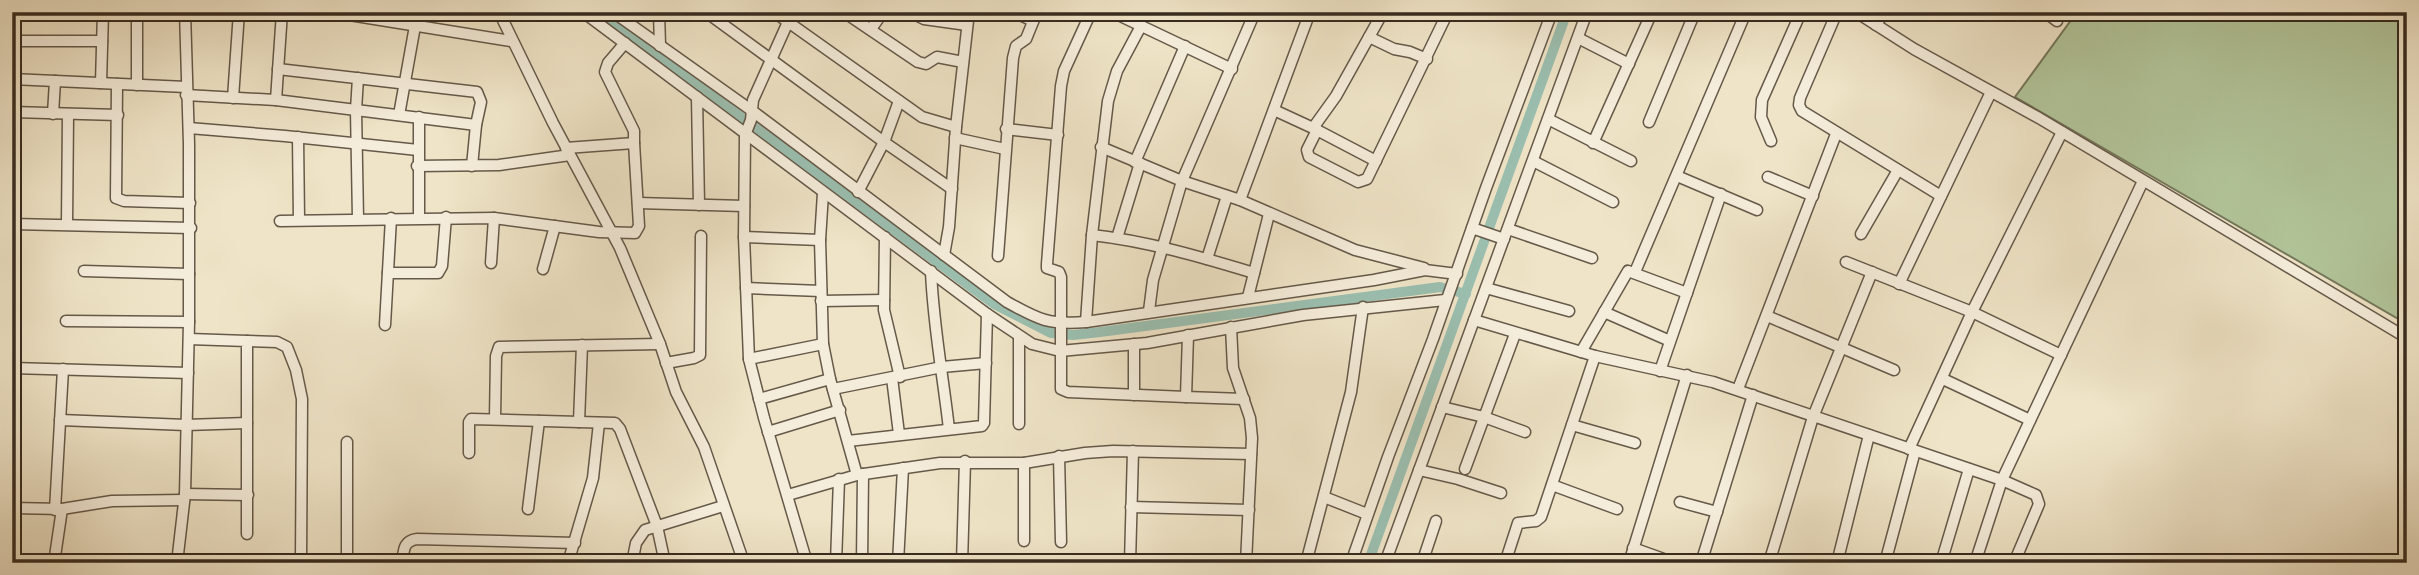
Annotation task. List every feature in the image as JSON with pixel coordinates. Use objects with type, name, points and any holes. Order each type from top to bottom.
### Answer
[{"type":"street","points":[[101,83],[103,12]]},
{"type":"street","points":[[137,12],[138,85]]},
{"type":"street","points":[[177,563],[185,497],[191,228],[185,12]]},
{"type":"street","points":[[233,98],[239,12]]},
{"type":"street","points":[[276,100],[282,12]]},
{"type":"street","points":[[331,12],[358,14],[512,41]]},
{"type":"street","points":[[499,12],[612,234],[660,344],[682,405],[699,434],[744,563]]},
{"type":"street","points":[[583,12],[697,97],[748,124],[859,192],[1007,302],[1060,328],[1149,311],[1435,270]]},
{"type":"street","points":[[613,12],[660,46],[822,193],[1032,344],[1061,347],[1134,344],[1363,307],[1452,287]]},
{"type":"street","points":[[659,12],[660,46]]},
{"type":"street","points":[[706,12],[952,189]]},
{"type":"street","points":[[844,12],[918,62],[926,64],[937,57],[963,62]]},
{"type":"street","points":[[871,29],[883,12]]},
{"type":"street","points":[[910,12],[919,18],[967,25]]},
{"type":"street","points":[[944,255],[969,12]]},
{"type":"street","points":[[998,256],[1014,50],[1026,39],[1035,17],[1014,12]]},
{"type":"street","points":[[1091,12],[1064,71],[1046,264],[1050,270],[1061,274],[1060,385],[1063,391],[1244,399]]},
{"type":"street","points":[[1112,12],[1232,69]]},
{"type":"street","points":[[1240,201],[1310,12]]},
{"type":"street","points":[[1383,12],[1315,129],[1307,150],[1309,158],[1358,182],[1367,179],[1448,12]]},
{"type":"street","points":[[1351,563],[1367,514],[1476,229],[1552,12]]},
{"type":"street","points":[[1385,563],[1587,12]]},
{"type":"street","points":[[1593,143],[1652,12]]},
{"type":"street","points":[[1649,122],[1695,12]]},
{"type":"street","points":[[1635,272],[1746,12]]},
{"type":"street","points":[[1771,141],[1761,117],[1762,100],[1801,12]]},
{"type":"street","points":[[1837,12],[1799,106],[1802,111],[1836,134],[1941,195]]},
{"type":"street","points":[[1856,12],[1914,49],[2062,132],[2407,338]]},
{"type":"street","points":[[1876,24],[1884,12]]},
{"type":"street","points":[[2045,12],[2057,21]]},
{"type":"street","points":[[1149,311],[1153,280],[1182,181],[1232,69],[1252,13]]},
{"type":"street","points":[[807,563],[749,359],[744,237],[748,124],[752,100],[771,60],[782,16],[922,117],[956,133],[1005,149]]},
{"type":"street","points":[[399,115],[415,26]]},
{"type":"street","points":[[1086,321],[1101,147],[1110,90],[1141,26]]},
{"type":"street","points":[[1369,37],[1394,50],[1410,52],[1427,59]]},
{"type":"street","points":[[1578,38],[1629,64]]},
{"type":"street","points":[[12,41],[102,41]]},
{"type":"street","points":[[281,221],[494,218],[612,234],[630,234],[638,230],[634,131],[605,72],[608,63],[625,43]]},
{"type":"street","points":[[1117,238],[1137,163],[1185,46]]},
{"type":"street","points":[[278,69],[477,92],[481,102],[472,166]]},
{"type":"street","points":[[358,78],[358,219]]},
{"type":"street","points":[[12,79],[138,85],[476,125]]},
{"type":"street","points":[[53,114],[55,81]]},
{"type":"street","points":[[117,84],[116,198],[124,201],[190,203]]},
{"type":"street","points":[[1899,284],[1991,92]]},
{"type":"street","points":[[697,97],[699,205]]},
{"type":"street","points":[[859,192],[884,142],[899,101]]},
{"type":"street","points":[[1274,110],[1376,161]]},
{"type":"street","points":[[118,116],[13,112],[13,224],[191,228]]},
{"type":"street","points":[[67,224],[68,115]]},
{"type":"street","points":[[419,117],[419,218]]},
{"type":"street","points":[[1548,119],[1631,161]]},
{"type":"street","points":[[189,128],[418,150]]},
{"type":"street","points":[[1006,129],[1058,135]]},
{"type":"street","points":[[1885,563],[1912,450],[1972,312],[2062,132]]},
{"type":"street","points":[[1738,389],[1836,134]]},
{"type":"street","points":[[299,137],[299,220]]},
{"type":"street","points":[[417,166],[511,164],[568,151],[634,143]]},
{"type":"street","points":[[1101,147],[1182,181],[1240,201],[1355,250],[1435,270],[1452,287]]},
{"type":"street","points":[[1533,161],[1613,202]]},
{"type":"street","points":[[1861,234],[1898,170]]},
{"type":"street","points":[[1677,176],[1757,210]]},
{"type":"street","points":[[1768,177],[1813,196]]},
{"type":"street","points":[[1975,563],[2002,480],[2143,181]]},
{"type":"street","points":[[822,193],[820,240],[823,344],[831,384],[860,474],[862,563]]},
{"type":"street","points":[[1660,371],[1721,194]]},
{"type":"street","points":[[1207,259],[1227,196]]},
{"type":"street","points":[[638,203],[744,206]]},
{"type":"street","points":[[1248,297],[1269,214]]},
{"type":"street","points":[[388,273],[433,275],[441,270],[446,217]]},
{"type":"street","points":[[385,325],[391,218]]},
{"type":"street","points":[[491,263],[494,218]]},
{"type":"street","points":[[543,269],[555,226]]},
{"type":"street","points":[[1476,229],[1492,235],[1506,234],[1592,258]]},
{"type":"street","points":[[666,363],[699,355],[701,236]]},
{"type":"street","points":[[1092,236],[1117,238],[1162,248],[1254,273]]},
{"type":"street","points":[[744,237],[820,240]]},
{"type":"street","points":[[885,237],[884,300],[886,320],[896,351],[899,435]]},
{"type":"street","points":[[1846,262],[1972,312],[2060,355]]},
{"type":"street","points":[[84,271],[189,274]]},
{"type":"street","points":[[931,271],[934,321],[949,429]]},
{"type":"street","points":[[1581,352],[1626,272],[1635,272],[1687,293]]},
{"type":"street","points":[[1769,563],[1812,416],[1872,272]]},
{"type":"street","points":[[746,288],[884,300]]},
{"type":"street","points":[[1486,288],[1569,311]]},
{"type":"street","points":[[1306,563],[1351,392],[1363,307]]},
{"type":"street","points":[[1604,312],[1670,341]]},
{"type":"street","points":[[848,441],[978,427],[984,423],[987,314]]},
{"type":"street","points":[[1767,316],[1894,370]]},
{"type":"street","points":[[1474,320],[1595,356],[1738,389],[2002,480],[2036,495],[2039,504],[2014,563]]},
{"type":"street","points":[[66,321],[189,322]]},
{"type":"street","points":[[1231,327],[1233,368],[1250,418],[1246,563]]},
{"type":"street","points":[[1465,469],[1515,334]]},
{"type":"street","points":[[1186,397],[1188,335]]},
{"type":"street","points":[[1019,337],[1019,424]]},
{"type":"street","points":[[189,339],[277,342],[287,347],[299,381],[302,399],[301,563]]},
{"type":"street","points":[[247,341],[247,534]]},
{"type":"street","points":[[495,419],[496,356],[499,347],[660,344]]},
{"type":"street","points":[[749,359],[823,344]]},
{"type":"street","points":[[1134,344],[1134,395]]},
{"type":"street","points":[[579,422],[582,345]]},
{"type":"street","points":[[1505,563],[1518,523],[1539,520],[1595,356]]},
{"type":"street","points":[[759,399],[831,384],[986,363]]},
{"type":"street","points":[[12,368],[188,373]]},
{"type":"street","points":[[54,563],[64,369]]},
{"type":"street","points":[[1629,563],[1686,375]]},
{"type":"street","points":[[1943,379],[2030,420]]},
{"type":"street","points":[[1701,563],[1753,395]]},
{"type":"street","points":[[1442,407],[1484,417],[1525,432]]},
{"type":"street","points":[[768,432],[840,410]]},
{"type":"street","points":[[469,453],[469,422],[475,419],[610,422],[618,425],[657,526],[665,563]]},
{"type":"street","points":[[60,420],[186,425],[247,423]]},
{"type":"street","points":[[528,509],[539,421]]},
{"type":"street","points":[[568,563],[593,478],[599,423]]},
{"type":"street","points":[[1572,425],[1635,443]]},
{"type":"street","points":[[1838,563],[1870,435]]},
{"type":"street","points":[[347,442],[347,563]]},
{"type":"street","points":[[788,495],[860,474],[965,461],[1024,463],[1084,453],[1133,451],[1251,454]]},
{"type":"street","points":[[1130,563],[1133,451]]},
{"type":"street","points":[[1059,456],[1060,542]]},
{"type":"street","points":[[962,563],[965,461]]},
{"type":"street","points":[[1024,463],[1024,541]]},
{"type":"street","points":[[898,563],[902,468]]},
{"type":"street","points":[[1941,563],[1969,469]]},
{"type":"street","points":[[1419,470],[1501,493]]},
{"type":"street","points":[[836,563],[839,479]]},
{"type":"street","points":[[1552,485],[1617,509]]},
{"type":"street","points":[[12,508],[58,510],[112,501],[247,495]]},
{"type":"street","points":[[1325,497],[1367,514]]},
{"type":"street","points":[[1681,502],[1717,512]]},
{"type":"street","points":[[632,563],[640,534],[657,526],[723,506]]},
{"type":"street","points":[[1131,507],[1249,510]]},
{"type":"street","points":[[1422,563],[1436,521]]},
{"type":"street","points":[[402,563],[409,540],[575,542]]},
{"type":"street","points":[[1633,548],[1675,563]]},
{"type":"green space","points":[[2077,12],[2407,12],[2407,324],[2015,97]]},
{"type":"waterway","points":[[599,12],[994,304],[1051,333],[1073,335],[1100,332],[1440,287],[1466,294]]},
{"type":"waterway","points":[[1368,563],[1567,12]]}]
